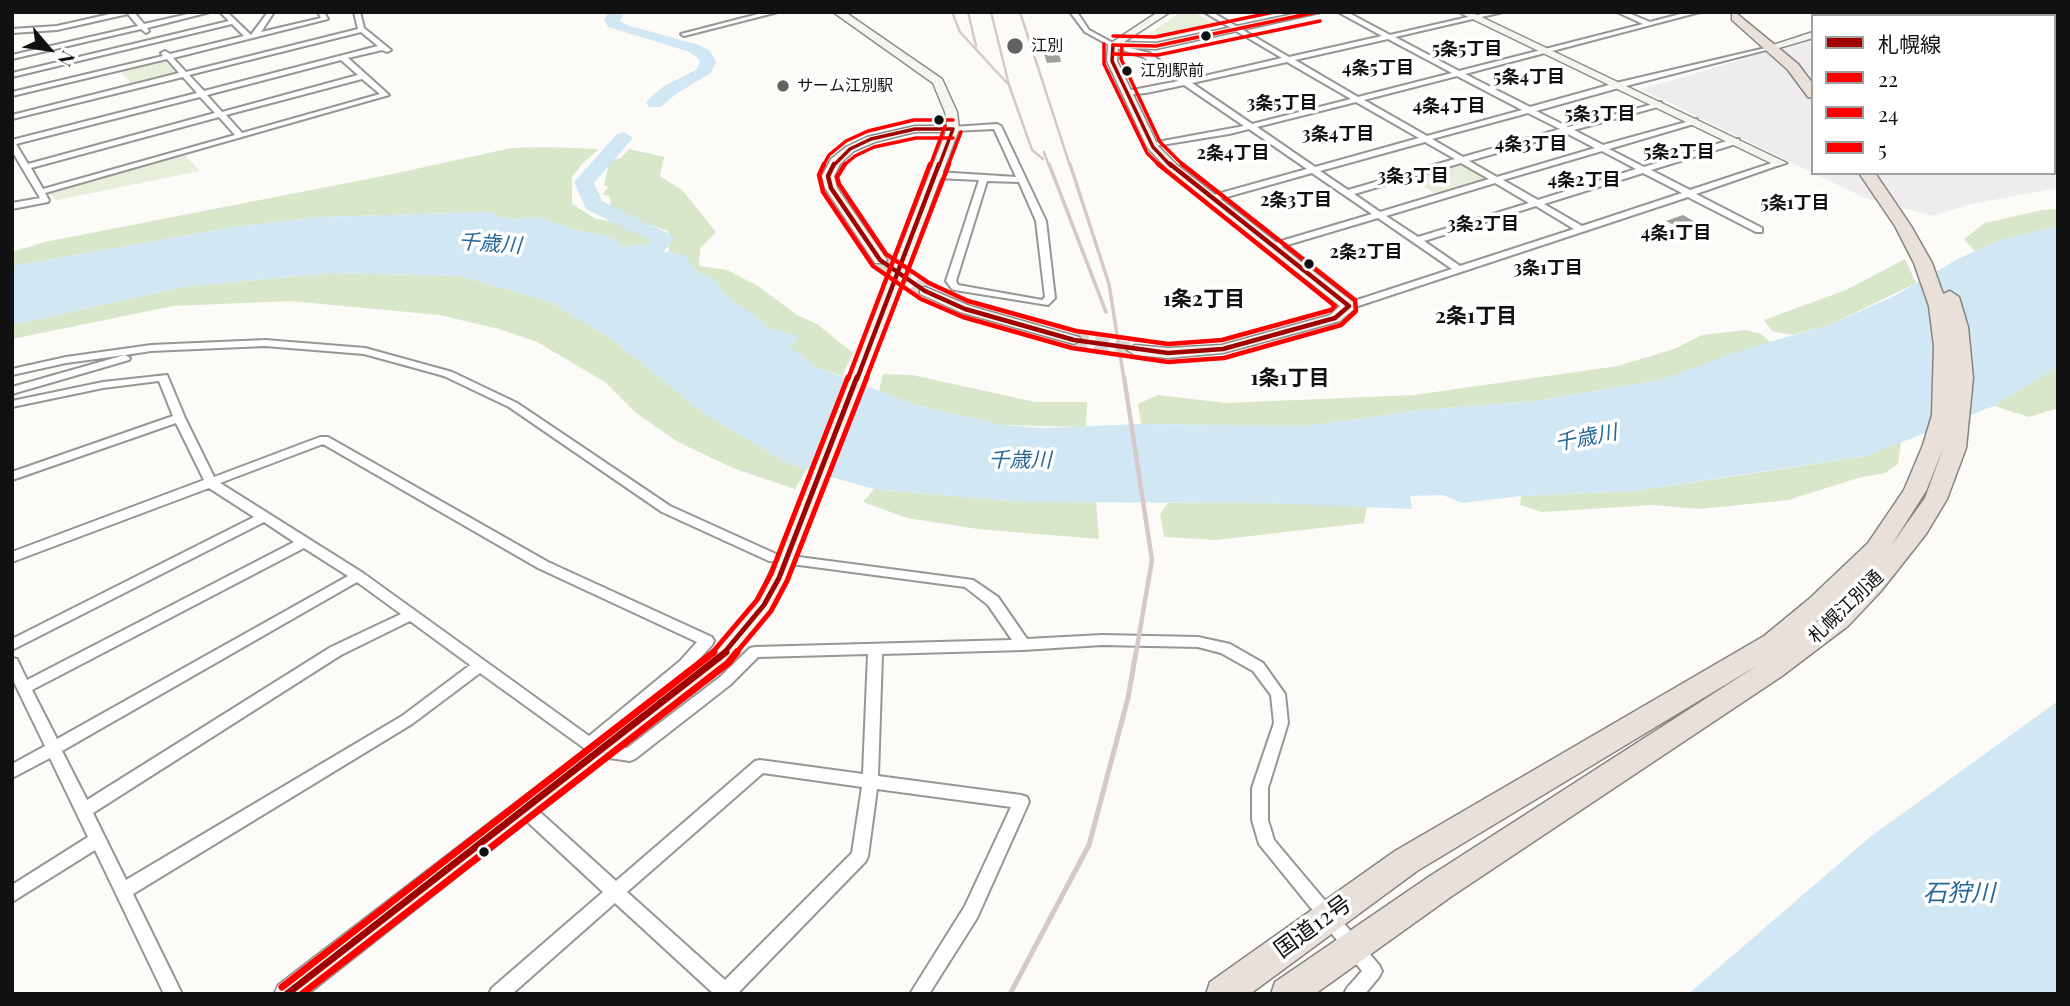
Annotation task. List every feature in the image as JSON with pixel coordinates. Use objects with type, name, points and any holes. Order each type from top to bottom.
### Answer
[{"type":"highway","points":[[1731,15],[1775,46],[1807,77]]},
{"type":"highway","name":"札幌江別通","points":[[1441,886],[1773,669],[1828,612],[1896,522],[1927,465],[1942,415],[1944,345],[1942,323],[1931,282],[1903,226],[1868,175]]},
{"type":"highway","name":"札幌江別通","points":[[1406,862],[1872,585],[1903,547],[1936,499],[1949,468],[1962,406],[1963,378],[1960,338],[1945,282],[1931,250],[1881,175]]},
{"type":"highway","name":"国道12号","points":[[1222,994],[1328,915],[1406,862]]},
{"type":"highway","name":"国道12号","points":[[1287,994],[1441,886]]},
{"type":"street","points":[[57,28],[72,12]]},
{"type":"street","points":[[12,31],[57,28],[129,12],[240,136]]},
{"type":"street","points":[[12,57],[207,12]]},
{"type":"street","points":[[223,12],[252,36]]},
{"type":"street","points":[[252,36],[271,12]]},
{"type":"street","points":[[12,94],[326,19],[321,12]]},
{"type":"street","points":[[12,206],[45,200],[12,143],[385,48],[362,30],[357,12]]},
{"type":"street","points":[[684,34],[775,12]]},
{"type":"street","points":[[594,748],[722,656],[764,605],[799,529],[953,129],[950,112],[938,81],[838,12]]},
{"type":"street","points":[[1073,12],[1087,31],[1113,45],[1146,55],[1458,269]]},
{"type":"street","points":[[1113,45],[1165,12]]},
{"type":"street","points":[[1207,12],[1423,140],[1581,229]]},
{"type":"street","points":[[1113,45],[1156,46],[1318,12]]},
{"type":"street","points":[[1341,12],[1759,230]]},
{"type":"street","points":[[1463,12],[1781,163]]},
{"type":"street","points":[[1127,93],[1500,12]]},
{"type":"street","points":[[1620,12],[1649,24]]},
{"type":"street","points":[[1152,145],[1250,126],[1696,12]]},
{"type":"street","points":[[12,75],[233,22]]},
{"type":"street","points":[[12,117],[362,30]]},
{"type":"street","points":[[1213,198],[1619,85],[1811,36]]},
{"type":"street","points":[[1113,45],[1112,61],[1152,145],[1173,168],[1349,306]]},
{"type":"street","points":[[40,191],[385,95],[342,57]]},
{"type":"street","points":[[26,167],[363,76]]},
{"type":"street","points":[[1346,193],[1658,104]]},
{"type":"street","points":[[1274,246],[1694,121]]},
{"type":"street","points":[[880,260],[831,188],[828,176],[835,162],[850,149],[871,139],[915,130],[997,125],[1041,221],[1050,298],[1044,303],[955,287],[951,281],[985,178]]},
{"type":"street","points":[[1416,241],[1736,141]]},
{"type":"street","points":[[1135,350],[1168,353],[1223,349],[1335,318],[1349,306],[1781,163]]},
{"type":"street","points":[[937,175],[1022,180]]},
{"type":"street","points":[[925,291],[965,309],[1074,340]]},
{"type":"street","points":[[12,372],[66,360],[151,348],[264,343],[365,351],[448,374],[513,405],[666,509],[786,561],[968,583],[993,601],[1023,645]]},
{"type":"street","points":[[12,391],[151,348]]},
{"type":"street","points":[[12,404],[103,385],[163,377],[178,418],[212,484],[358,576],[594,748],[629,755],[725,681],[755,652],[1023,645],[1102,640],[1198,642],[1224,648],[1258,667],[1278,694],[1281,723],[1260,788],[1260,820],[1267,844],[1373,971],[1353,994]]},
{"type":"street","points":[[12,476],[178,418]]},
{"type":"street","points":[[12,557],[324,440],[543,565],[707,641],[685,665],[525,809],[287,994]]},
{"type":"street","points":[[12,645],[264,517]]},
{"type":"street","points":[[24,688],[304,542]]},
{"type":"street","points":[[12,772],[358,576]]},
{"type":"street","points":[[84,810],[336,651],[411,615]]},
{"type":"street","points":[[525,809],[726,993],[860,856],[870,781],[875,649]]},
{"type":"street","points":[[12,663],[173,994]]},
{"type":"street","points":[[123,891],[407,720],[480,665]]},
{"type":"street","points":[[498,994],[760,766],[1021,802],[971,912],[919,994]]},
{"type":"street","points":[[12,894],[98,839]]},
{"type":"shaded area","points":[[2058,12],[2058,188],[1967,205],[1933,216],[1863,197],[1817,175],[2056,175],[2056,14],[1910,14]]},
{"type":"shaded area","points":[[1811,41],[1811,172],[1641,89]]},
{"type":"green space","points":[[1181,12],[1194,12],[1217,26],[1158,40],[1148,34]]},
{"type":"green space","points":[[165,61],[176,74],[133,85],[120,71]]},
{"type":"green space","points":[[511,148],[599,149],[572,177],[572,204],[596,219],[616,222],[636,233],[659,240],[650,250],[644,244],[624,247],[611,237],[573,229],[537,217],[512,220],[488,212],[320,217],[240,226],[12,266],[12,252],[45,242],[388,175]]},
{"type":"green space","points":[[629,149],[664,157],[660,176],[682,190],[716,232],[700,249],[699,266],[727,270],[758,286],[797,315],[817,324],[853,353],[842,376],[814,366],[790,347],[799,336],[773,330],[722,292],[716,281],[695,271],[685,256],[669,252],[668,231],[611,211],[610,197],[603,194],[608,187],[604,185],[608,168],[605,162],[621,158]]},
{"type":"green space","points":[[184,154],[200,171],[57,200],[48,193]]},
{"type":"green space","points":[[1460,163],[1485,178],[1434,193],[1411,178]]},
{"type":"green space","points":[[2058,209],[2058,226],[1997,241],[1975,251],[1964,239],[1985,223]]},
{"type":"green space","points":[[1905,259],[1916,283],[1832,324],[1792,335],[1772,331],[1764,320],[1846,290]]},
{"type":"green space","points":[[332,273],[460,276],[550,302],[610,338],[703,413],[782,460],[806,470],[795,489],[733,468],[678,442],[636,413],[605,382],[537,342],[499,329],[439,315],[290,301],[173,306],[12,339],[12,325],[183,287]]},
{"type":"green space","points":[[1746,330],[1761,334],[1770,342],[1660,380],[1536,401],[1421,410],[1306,426],[1141,424],[1138,404],[1158,395],[1226,403],[1414,395],[1618,366],[1674,349],[1702,335]]},
{"type":"green space","points":[[2058,366],[2058,408],[2029,417],[1994,406]]},
{"type":"green space","points":[[883,374],[912,375],[1035,402],[1087,402],[1086,427],[1002,425],[916,405],[879,391]]},
{"type":"green space","points":[[1901,442],[1898,464],[1885,473],[1858,478],[1788,500],[1700,509],[1652,505],[1542,512],[1520,505],[1521,496],[1634,491],[1866,456]]},
{"type":"green space","points":[[874,489],[1020,502],[1096,502],[1099,539],[978,529],[907,518],[863,502]]},
{"type":"green space","points":[[1168,503],[1367,506],[1364,523],[1216,540],[1164,537],[1160,514]]},
{"type":"water","name":"千歳川","points":[[488,212],[512,220],[537,217],[573,229],[612,237],[624,247],[644,244],[655,253],[669,252],[685,256],[695,271],[717,281],[722,292],[773,330],[800,336],[790,347],[814,366],[916,405],[1002,425],[1044,428],[1141,424],[1306,426],[1421,410],[1536,401],[1660,380],[1742,350],[1832,324],[1894,296],[1956,260],[1997,241],[2058,226],[2058,366],[1994,406],[1866,456],[1634,491],[1521,496],[1462,503],[1443,495],[1410,496],[1412,509],[1261,503],[1020,502],[874,489],[806,470],[782,460],[703,413],[610,338],[550,302],[460,276],[332,273],[183,287],[12,325],[12,266],[240,226],[320,217]]},
{"type":"water","name":"石狩川","points":[[2058,701],[2058,994],[1688,994],[1870,837]]},
{"type":"building","points":[[1055,37],[1061,62],[1047,63],[1039,38]]},
{"type":"building","points":[[1683,215],[1704,227],[1687,232],[1666,221]]},
{"type":"waterway","points":[[617,12],[612,19],[613,24],[693,48],[704,54],[708,62],[703,73],[670,90],[655,103]]},
{"type":"waterway","points":[[624,138],[584,182],[593,205],[664,239],[654,250],[647,289]]},
{"type":"tunnel","points":[[880,260],[925,291]]},
{"type":"tunnel","points":[[1074,340],[1135,350]]},
{"type":"railway","points":[[952,12],[960,32],[1007,83]]},
{"type":"railway","points":[[968,12],[976,46]]},
{"type":"railway","points":[[991,12],[1009,85],[1032,150],[1043,159]]},
{"type":"railway","points":[[1020,12],[1070,166]]},
{"type":"railway","points":[[1044,152],[1049,166]]},
{"type":"railway","points":[[1049,164],[1106,312]]},
{"type":"railway","points":[[1070,164],[1109,284],[1124,379]]},
{"type":"railway","points":[[1124,377],[1152,560],[1136,653]]},
{"type":"railway","points":[[1010,994],[1089,845],[1128,698],[1136,652]]},
{"type":"transit line","name":"24","points":[[1113,36],[1155,37],[1274,12]]},
{"type":"transit line","name":"5","points":[[1113,45],[1156,46],[1317,12]]},
{"type":"transit line","name":"22","points":[[1113,54],[1158,55],[1320,21]]},
{"type":"transit line","name":"24","points":[[953,138],[916,138],[874,147],[855,156],[842,167],[837,177],[886,254],[929,283],[968,301],[1076,331],[1168,344],[1222,340],[1331,310],[1335,306],[1168,175],[1147,153],[1104,64],[1104,44]]},
{"type":"transit line","name":"札幌線","points":[[953,129],[915,129],[871,139],[850,149],[835,162],[828,176],[831,188],[880,260],[925,291],[965,309],[1074,340],[1168,353],[1223,349],[1335,318],[1349,306],[1173,168],[1153,147],[1112,61],[1113,45]]},
{"type":"transit line","name":"22","points":[[953,120],[914,120],[868,131],[846,141],[829,155],[819,175],[823,192],[873,266],[921,299],[963,317],[1072,348],[1168,362],[1224,358],[1341,325],[1356,311],[1355,300],[1179,162],[1160,142],[1121,59],[1122,46]]},
{"type":"transit line","name":"24","points":[[282,987],[716,650],[757,600],[791,526],[945,126]]},
{"type":"transit line","name":"札幌線","points":[[287,994],[722,656],[764,605],[779,578],[799,529],[953,129]]},
{"type":"transit line","name":"22","points":[[302,994],[728,663],[771,611],[787,581],[807,532],[961,132]]},
{"type":"place","name":"江別","points":[[1015,46]]},
{"type":"place","name":"江別駅前","points":[[1127,71]]},
{"type":"place","name":"サーム江別駅","points":[[783,86]]},
{"type":"district","name":"5条5丁目","points":[[1467,49]]},
{"type":"district","name":"4条5丁目","points":[[1378,68]]},
{"type":"district","name":"5条4丁目","points":[[1529,77]]},
{"type":"district","name":"3条5丁目","points":[[1282,103]]},
{"type":"district","name":"4条4丁目","points":[[1449,106]]},
{"type":"district","name":"5条3丁目","points":[[1600,114]]},
{"type":"district","name":"3条4丁目","points":[[1338,134]]},
{"type":"district","name":"4条3丁目","points":[[1531,144]]},
{"type":"district","name":"5条2丁目","points":[[1679,152]]},
{"type":"district","name":"2条4丁目","points":[[1233,153]]},
{"type":"district","name":"3条3丁目","points":[[1413,176]]},
{"type":"district","name":"4条2丁目","points":[[1584,180]]},
{"type":"district","name":"2条3丁目","points":[[1296,200]]},
{"type":"district","name":"5条1丁目","points":[[1795,203]]},
{"type":"district","name":"3条2丁目","points":[[1483,224]]},
{"type":"district","name":"4条1丁目","points":[[1676,233]]},
{"type":"district","name":"2条2丁目","points":[[1366,252]]},
{"type":"district","name":"3条1丁目","points":[[1548,268]]},
{"type":"district","name":"1条2丁目","points":[[1204,299]]},
{"type":"district","name":"2条1丁目","points":[[1476,316]]},
{"type":"district","name":"1条1丁目","points":[[1290,378]]}]
